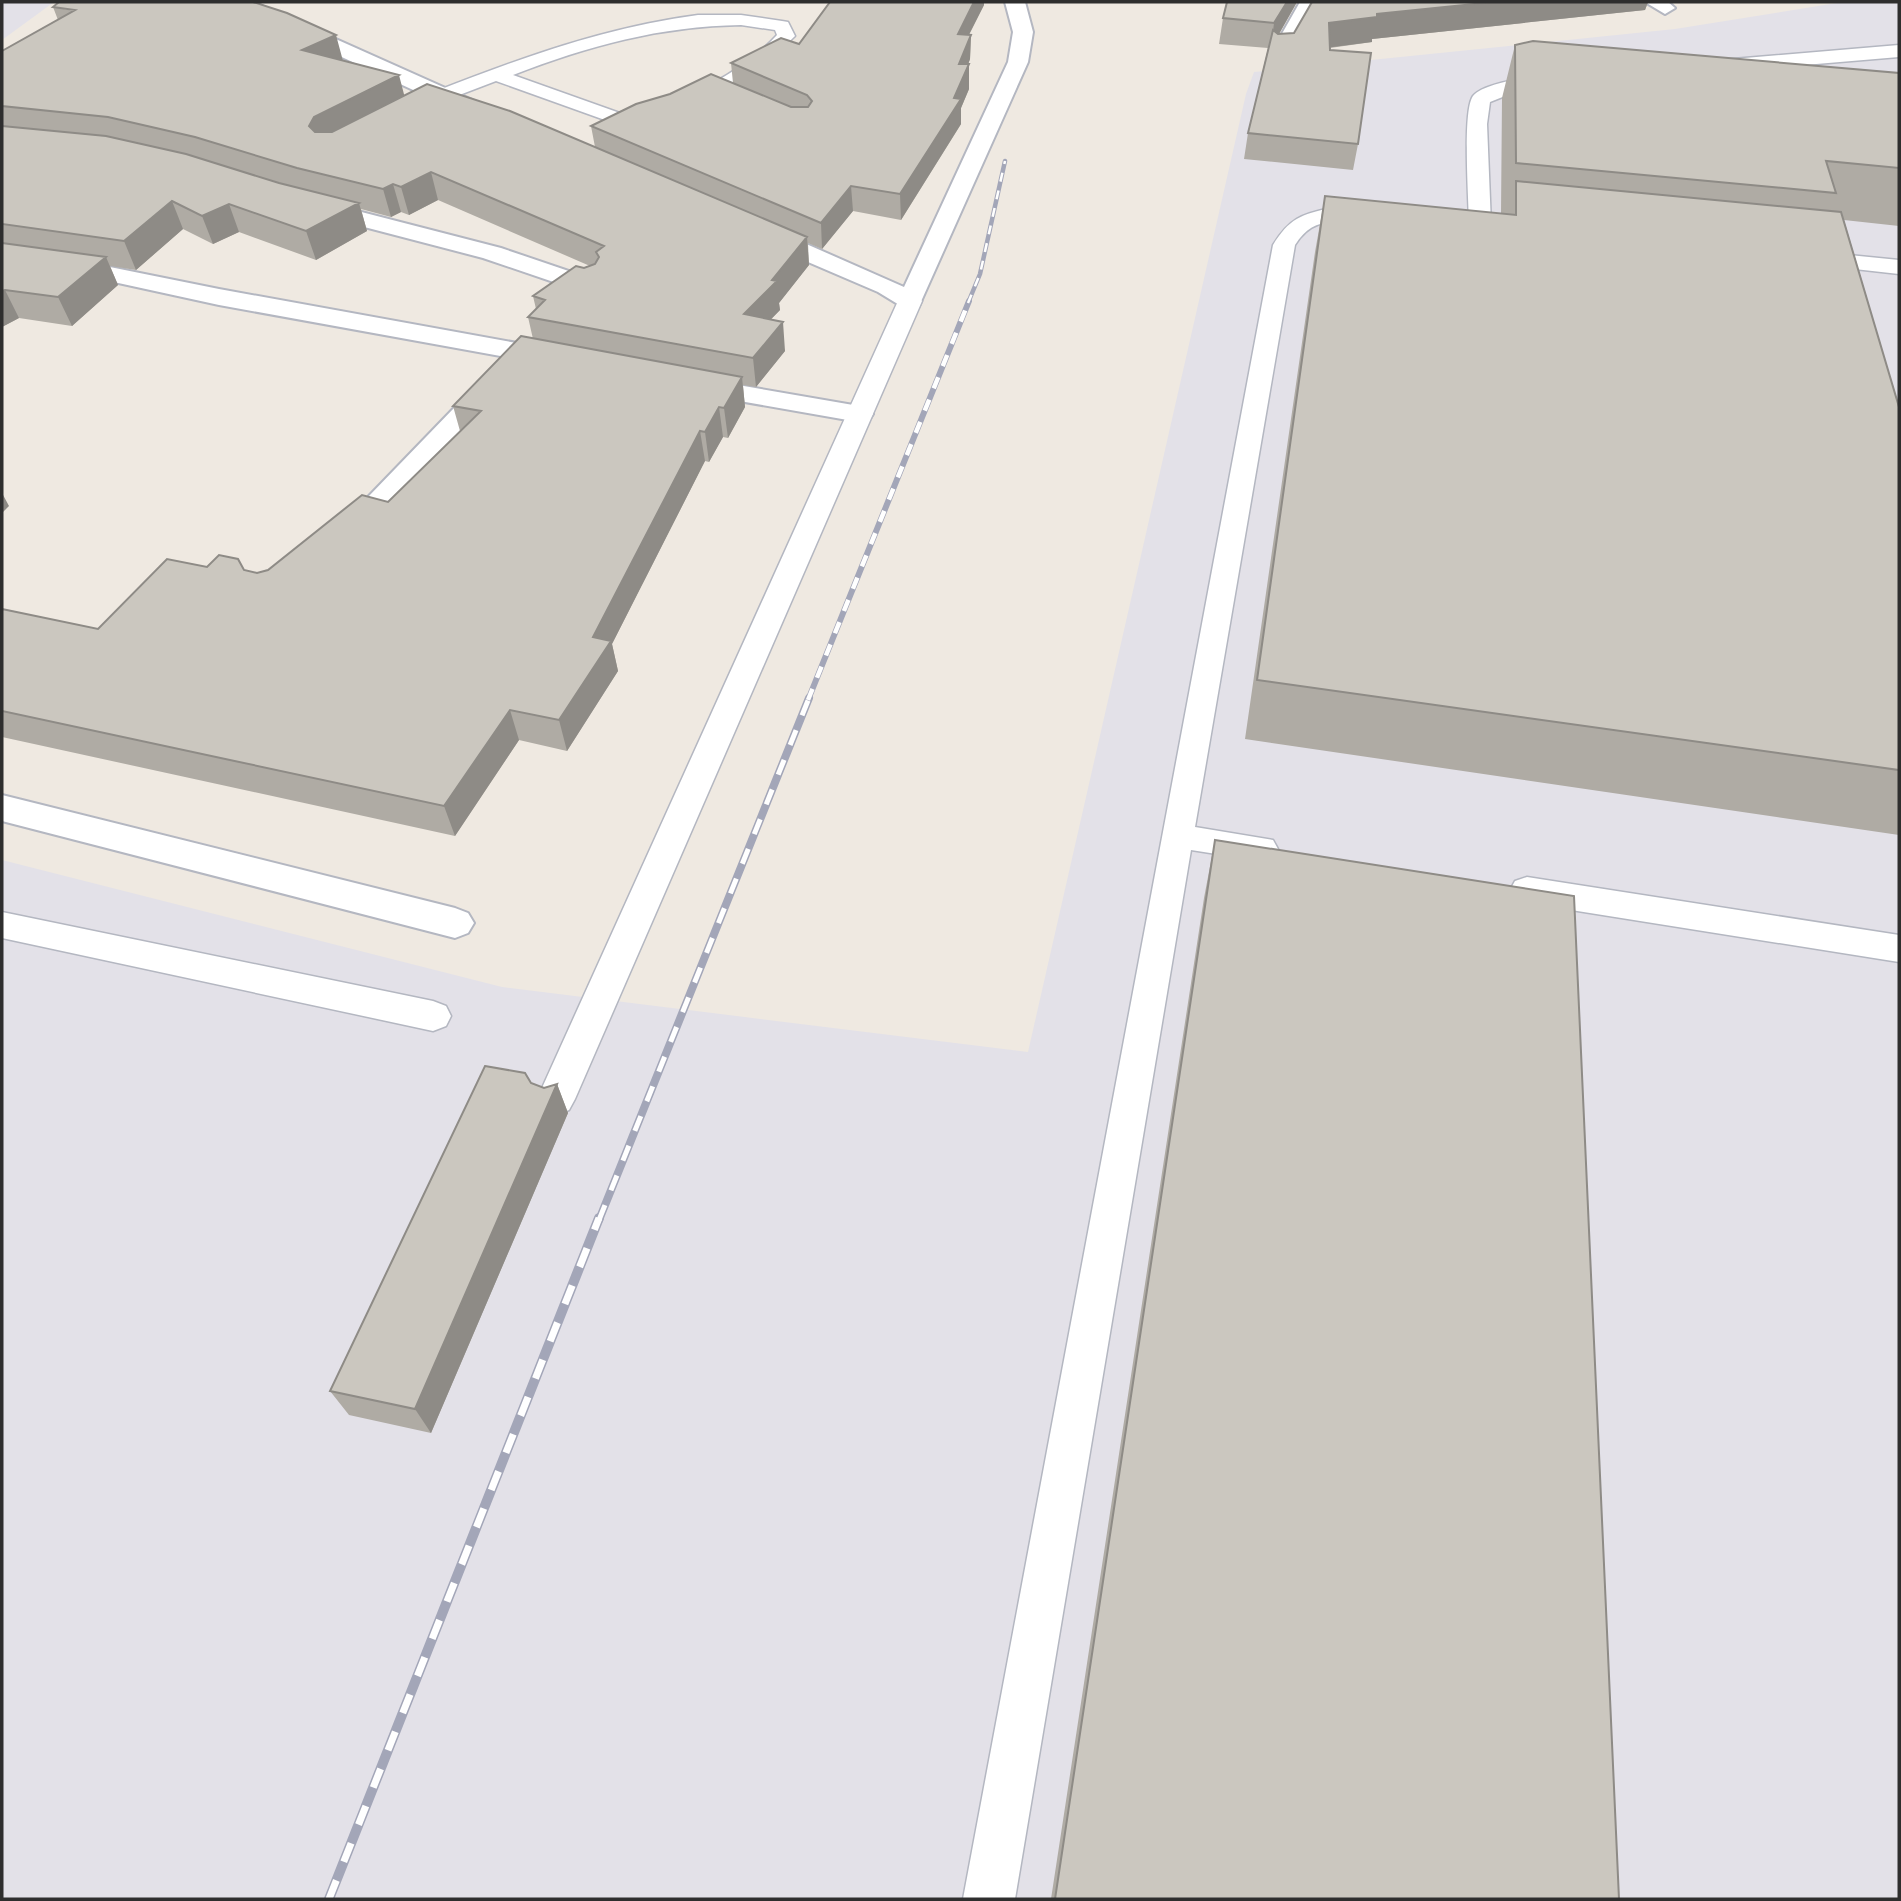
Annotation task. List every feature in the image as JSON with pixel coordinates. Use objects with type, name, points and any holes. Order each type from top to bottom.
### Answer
[{"type":"street","points":[[238,2],[492,118]]},
{"type":"street","points":[[747,227],[887,287],[910,301],[1018,62],[1023,32],[1015,2]]},
{"type":"street","points":[[1281,53],[1310,2]]},
{"type":"street","points":[[417,108],[441,96]]},
{"type":"street","points":[[284,199],[492,253],[589,286]]},
{"type":"street","points":[[2,260],[100,272],[219,297],[589,365]]},
{"type":"street","points":[[316,553],[378,503],[523,352]]},
{"type":"street","points":[[668,380],[799,406],[859,414]]},
{"type":"street","points":[[2,808],[456,923]]},
{"type":"lane","points":[[441,96],[645,16],[726,12],[749,15],[782,26],[786,36],[778,48],[713,89],[647,121],[630,123],[496,75]]},
{"type":"lane","points":[[1701,68],[1899,51]]},
{"type":"lane","points":[[1480,225],[1477,124],[1481,99],[1496,90],[1521,84],[1562,80]]},
{"type":"lane","points":[[713,89],[738,99]]},
{"type":"lane","points":[[989,1899],[1284,245],[1296,227],[1312,220],[1348,213],[1401,217]]},
{"type":"lane","points":[[1778,255],[1899,267]]},
{"type":"lane","points":[[556,1099],[910,301]]},
{"type":"lane","points":[[1178,836],[1287,853]]},
{"type":"lane","points":[[1491,885],[1899,949]]},
{"type":"lane","points":[[2,925],[433,1016]]},
{"type":"shaded area","points":[[2,2],[54,2],[2,40]]},
{"type":"shaded area","points":[[1843,2],[1899,2],[1899,1899],[2,1899],[2,860],[502,987],[1028,1052],[1246,94],[1254,72],[1675,29]]},
{"type":"building","points":[[59,2],[253,2],[287,13],[336,35],[302,50],[399,75],[314,117],[309,126],[315,132],[332,132],[427,84],[510,111],[807,237],[772,280],[777,281],[744,314],[783,322],[753,358],[528,317],[545,300],[533,296],[576,266],[584,268],[595,264],[599,257],[596,252],[604,246],[431,172],[401,187],[393,184],[383,189],[297,168],[195,137],[108,117],[2,106],[2,51],[75,10],[53,7]]},
{"type":"building","points":[[830,2],[974,2],[958,34],[971,35],[959,64],[969,64],[954,98],[961,99],[900,194],[851,186],[821,223],[591,126],[636,104],[670,94],[711,74],[791,107],[808,107],[812,101],[807,95],[731,63],[781,38],[799,44]]},
{"type":"building","points":[[1227,2],[1287,2],[1274,23],[1223,18]]},
{"type":"building","points":[[1312,2],[1494,2],[1377,14],[1377,17],[1329,23],[1330,50],[1371,53],[1358,144],[1248,133],[1273,30],[1278,34],[1294,33]]},
{"type":"building","points":[[1533,41],[1899,73],[1899,168],[1826,161],[1836,193],[1516,163],[1515,45]]},
{"type":"building","points":[[2,126],[106,136],[186,154],[279,183],[359,203],[306,231],[229,204],[202,216],[172,201],[124,241],[2,224]]},
{"type":"building","points":[[1516,181],[1841,212],[1899,407],[1899,770],[1257,680],[1325,196],[1516,215]]},
{"type":"building","points":[[2,243],[106,257],[58,297],[2,291]]},
{"type":"building","points":[[521,336],[742,377],[724,408],[719,407],[705,432],[700,431],[593,637],[611,641],[559,720],[510,710],[444,806],[2,711],[2,609],[98,629],[167,559],[207,567],[219,555],[238,559],[244,570],[257,573],[268,570],[362,495],[388,502],[481,411],[453,406]]},
{"type":"building","points":[[1215,840],[1574,896],[1619,1899],[1055,1899]]},
{"type":"building","points":[[485,1066],[525,1073],[531,1083],[544,1088],[557,1084],[415,1409],[330,1391]]},
{"type":"railway","points":[[968,303],[980,274],[1005,161]]},
{"type":"railway","points":[[808,700],[969,301]]},
{"type":"railway","points":[[599,1220],[809,698]]},
{"type":"railway","points":[[329,1899],[599,1218]]}]
